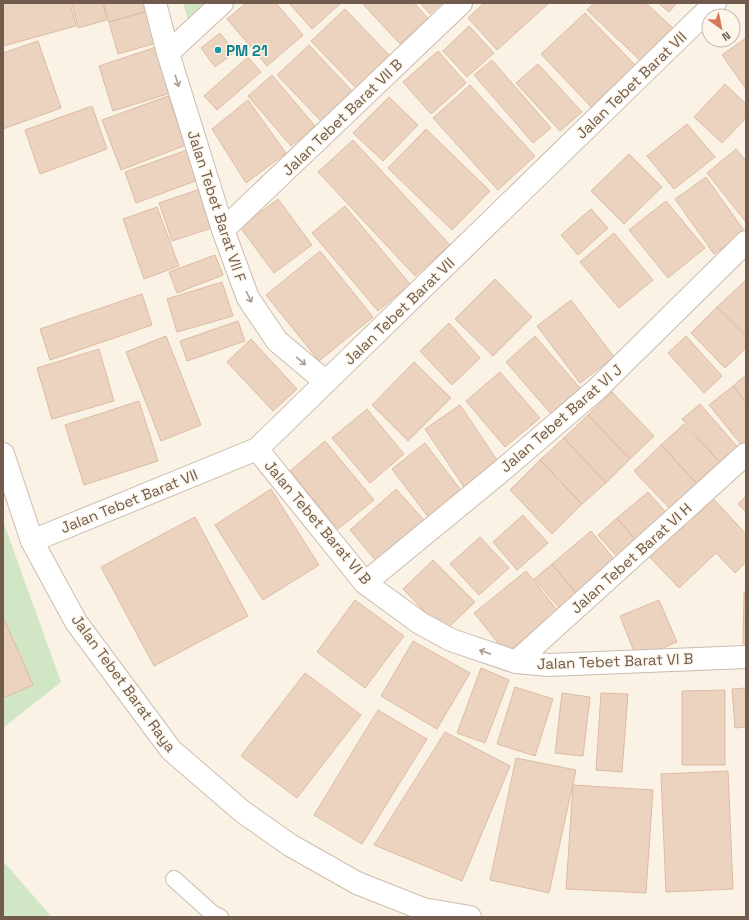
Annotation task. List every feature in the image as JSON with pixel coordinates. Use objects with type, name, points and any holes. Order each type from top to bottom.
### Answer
[{"type":"street","name":"Jalan Tebet Barat VII F","points":[[155,3],[168,53],[224,230],[248,298],[277,341],[326,382]]},
{"type":"street","points":[[168,53],[222,3]]},
{"type":"street","name":"Jalan Tebet Barat VII B","points":[[224,230],[461,3]]},
{"type":"street","name":"Jalan Tebet Barat VII","points":[[32,541],[257,449],[715,3]]},
{"type":"street","name":"Jalan Tebet Barat VI J","points":[[365,583],[499,473],[597,389],[746,242]]},
{"type":"street","name":"Jalan Tebet Barat VI B","points":[[257,449],[365,583],[420,623],[451,640],[516,662],[548,665],[746,656]]},
{"type":"street","name":"Jalan Tebet Barat Raya","points":[[3,454],[32,541],[76,622],[171,750],[243,812],[290,845],[357,883],[423,909],[470,917]]},
{"type":"street","name":"Jalan Tebet Barat VI H","points":[[516,662],[746,454]]},
{"type":"lane","points":[[174,880],[213,914],[220,917]]},
{"type":"green space","points":[[183,3],[217,3],[191,31]]},
{"type":"green space","points":[[3,521],[61,682],[3,728]]},
{"type":"green space","points":[[3,861],[50,915],[48,917],[3,917]]},
{"type":"building","points":[[3,3],[70,3],[76,26],[3,46]]},
{"type":"building","points":[[72,3],[103,3],[107,20],[78,28]]},
{"type":"building","points":[[104,3],[152,3],[154,9],[109,22]]},
{"type":"building","points":[[246,3],[276,3],[303,35],[267,66],[227,19]]},
{"type":"building","points":[[289,3],[341,3],[312,29]]},
{"type":"building","points":[[362,3],[414,3],[428,18],[400,44]]},
{"type":"building","points":[[420,3],[442,3],[430,14]]},
{"type":"building","points":[[484,3],[549,3],[497,50],[468,18]]},
{"type":"building","points":[[594,3],[646,3],[677,32],[645,65],[587,10]]},
{"type":"building","points":[[658,3],[677,3],[669,12]]},
{"type":"building","points":[[154,9],[163,41],[118,54],[109,22]]},
{"type":"building","points":[[345,9],[391,57],[357,89],[311,41]]},
{"type":"building","points":[[585,13],[636,66],[592,108],[541,54]]},
{"type":"building","points":[[469,26],[494,53],[467,77],[443,51]]},
{"type":"building","name":"PM 21","points":[[220,33],[235,52],[215,67],[201,48]]},
{"type":"building","points":[[746,38],[746,89],[722,55],[732,48],[741,48],[741,42]]},
{"type":"building","points":[[38,41],[61,108],[3,129],[3,53]]},
{"type":"building","points":[[162,45],[177,91],[113,111],[99,66]]},
{"type":"building","points":[[309,45],[353,92],[321,121],[277,75]]},
{"type":"building","points":[[438,51],[466,83],[431,114],[403,82]]},
{"type":"building","points":[[248,57],[261,72],[217,110],[204,96]]},
{"type":"building","points":[[492,60],[551,128],[533,143],[474,75]]},
{"type":"building","points":[[538,64],[582,112],[560,131],[516,83]]},
{"type":"building","points":[[272,75],[315,126],[291,146],[248,96]]},
{"type":"building","points":[[725,84],[746,104],[746,118],[722,143],[694,117]]},
{"type":"building","points":[[470,85],[535,156],[498,190],[433,118]]},
{"type":"building","points":[[168,96],[186,145],[121,170],[102,120]]},
{"type":"building","points":[[389,97],[418,125],[383,161],[353,133]]},
{"type":"building","points":[[248,100],[286,153],[246,183],[212,129]]},
{"type":"building","points":[[92,106],[107,149],[40,174],[25,130]]},
{"type":"building","points":[[687,124],[715,157],[674,189],[647,156]]},
{"type":"building","points":[[426,129],[490,191],[452,230],[388,168]]},
{"type":"building","points":[[353,140],[450,245],[415,276],[318,172]]},
{"type":"building","points":[[736,149],[746,161],[746,222],[707,173]]},
{"type":"building","points":[[187,150],[198,180],[136,203],[125,172]]},
{"type":"building","points":[[629,154],[662,187],[624,224],[591,191]]},
{"type":"building","points":[[706,177],[745,232],[714,254],[675,199]]},
{"type":"building","points":[[203,188],[215,227],[172,241],[159,203]]},
{"type":"building","points":[[278,199],[312,245],[274,273],[240,227]]},
{"type":"building","points":[[666,201],[705,248],[668,278],[629,230]]},
{"type":"building","points":[[345,206],[410,284],[378,311],[312,233]]},
{"type":"building","points":[[157,207],[179,266],[144,279],[123,219]]},
{"type":"building","points":[[591,209],[608,228],[578,255],[561,235]]},
{"type":"building","points":[[614,233],[653,280],[619,308],[580,262]]},
{"type":"building","points":[[320,251],[373,317],[319,361],[266,295]]},
{"type":"building","points":[[215,255],[223,275],[177,293],[169,272]]},
{"type":"building","points":[[495,279],[532,317],[493,356],[455,319]]},
{"type":"building","points":[[745,281],[746,282],[746,336],[717,307]]},
{"type":"building","points":[[222,282],[233,316],[177,332],[167,299]]},
{"type":"building","points":[[142,294],[152,325],[50,360],[40,329]]},
{"type":"building","points":[[571,300],[614,357],[580,383],[537,326]]},
{"type":"building","points":[[717,307],[746,336],[746,348],[725,368],[691,333]]},
{"type":"building","points":[[238,321],[245,341],[187,361],[180,341]]},
{"type":"building","points":[[449,323],[480,358],[452,385],[420,351]]},
{"type":"building","points":[[166,336],[201,425],[161,441],[126,352]]},
{"type":"building","points":[[535,336],[580,388],[551,414],[506,362]]},
{"type":"building","points":[[686,336],[722,376],[704,393],[668,353]]},
{"type":"building","points":[[251,339],[297,389],[273,411],[227,362]]},
{"type":"building","points":[[99,349],[114,401],[52,419],[37,368]]},
{"type":"building","points":[[414,362],[451,398],[408,441],[372,405]]},
{"type":"building","points":[[500,372],[540,418],[505,447],[466,401]]},
{"type":"building","points":[[746,375],[746,402],[733,386]]},
{"type":"building","points":[[733,386],[746,402],[746,445],[743,447],[709,405]]},
{"type":"building","points":[[612,392],[654,436],[630,459],[588,415]]},
{"type":"building","points":[[139,401],[158,461],[84,485],[65,425]]},
{"type":"building","points":[[700,404],[742,452],[725,468],[682,419]]},
{"type":"building","points":[[460,405],[501,466],[466,490],[425,429]]},
{"type":"building","points":[[367,409],[404,454],[370,483],[332,438]]},
{"type":"building","points":[[588,415],[630,459],[606,483],[564,438]]},
{"type":"building","points":[[684,424],[725,468],[702,489],[661,445]]},
{"type":"building","points":[[564,438],[606,483],[582,504],[540,460]]},
{"type":"building","points":[[325,441],[374,500],[338,529],[290,471]]},
{"type":"building","points":[[425,443],[463,493],[429,518],[392,469]]},
{"type":"building","points":[[661,445],[702,489],[675,514],[634,471]]},
{"type":"building","points":[[540,460],[582,504],[552,534],[510,490]]},
{"type":"building","points":[[271,489],[319,565],[263,600],[215,525]]},
{"type":"building","points":[[396,489],[424,520],[377,562],[350,530]]},
{"type":"building","points":[[648,492],[669,516],[638,543],[617,518]]},
{"type":"building","points":[[708,493],[746,534],[746,562],[735,573],[716,553],[679,588],[645,552]]},
{"type":"building","points":[[746,496],[746,512],[738,504]]},
{"type":"building","points":[[523,515],[548,543],[517,570],[493,542]]},
{"type":"building","points":[[195,517],[248,616],[154,666],[101,567]]},
{"type":"building","points":[[617,518],[638,543],[619,559],[598,535]]},
{"type":"building","points":[[591,531],[619,565],[580,598],[552,564]]},
{"type":"building","points":[[480,537],[509,568],[479,595],[450,564]]},
{"type":"building","points":[[433,560],[475,602],[444,632],[403,589]]},
{"type":"building","points":[[552,564],[580,598],[563,612],[534,579]]},
{"type":"building","points":[[526,571],[558,611],[506,653],[474,613]]},
{"type":"building","points":[[744,592],[746,592],[746,644],[743,644]]},
{"type":"building","points":[[355,600],[404,636],[365,688],[317,652]]},
{"type":"building","points":[[659,600],[677,642],[637,659],[620,616]]},
{"type":"building","points":[[3,617],[33,685],[3,698]]},
{"type":"building","points":[[413,641],[470,673],[437,729],[381,696]]},
{"type":"building","points":[[481,668],[509,680],[485,743],[457,733]]},
{"type":"building","points":[[305,673],[361,715],[297,798],[241,756]]},
{"type":"building","points":[[515,687],[553,699],[535,756],[497,744]]},
{"type":"building","points":[[746,688],[746,727],[735,728],[732,689]]},
{"type":"building","points":[[725,690],[725,765],[682,765],[682,691]]},
{"type":"building","points":[[562,693],[590,697],[583,756],[555,753]]},
{"type":"building","points":[[601,693],[628,694],[622,772],[596,770]]},
{"type":"building","points":[[378,710],[427,739],[362,844],[314,815]]},
{"type":"building","points":[[445,732],[510,766],[462,881],[374,845]]},
{"type":"building","points":[[516,758],[576,770],[549,893],[490,880]]},
{"type":"building","points":[[728,771],[733,889],[666,892],[661,774]]},
{"type":"building","points":[[573,785],[653,790],[646,893],[566,889]]},
{"type":"place","name":"PM 21","points":[[218,50]]}]
